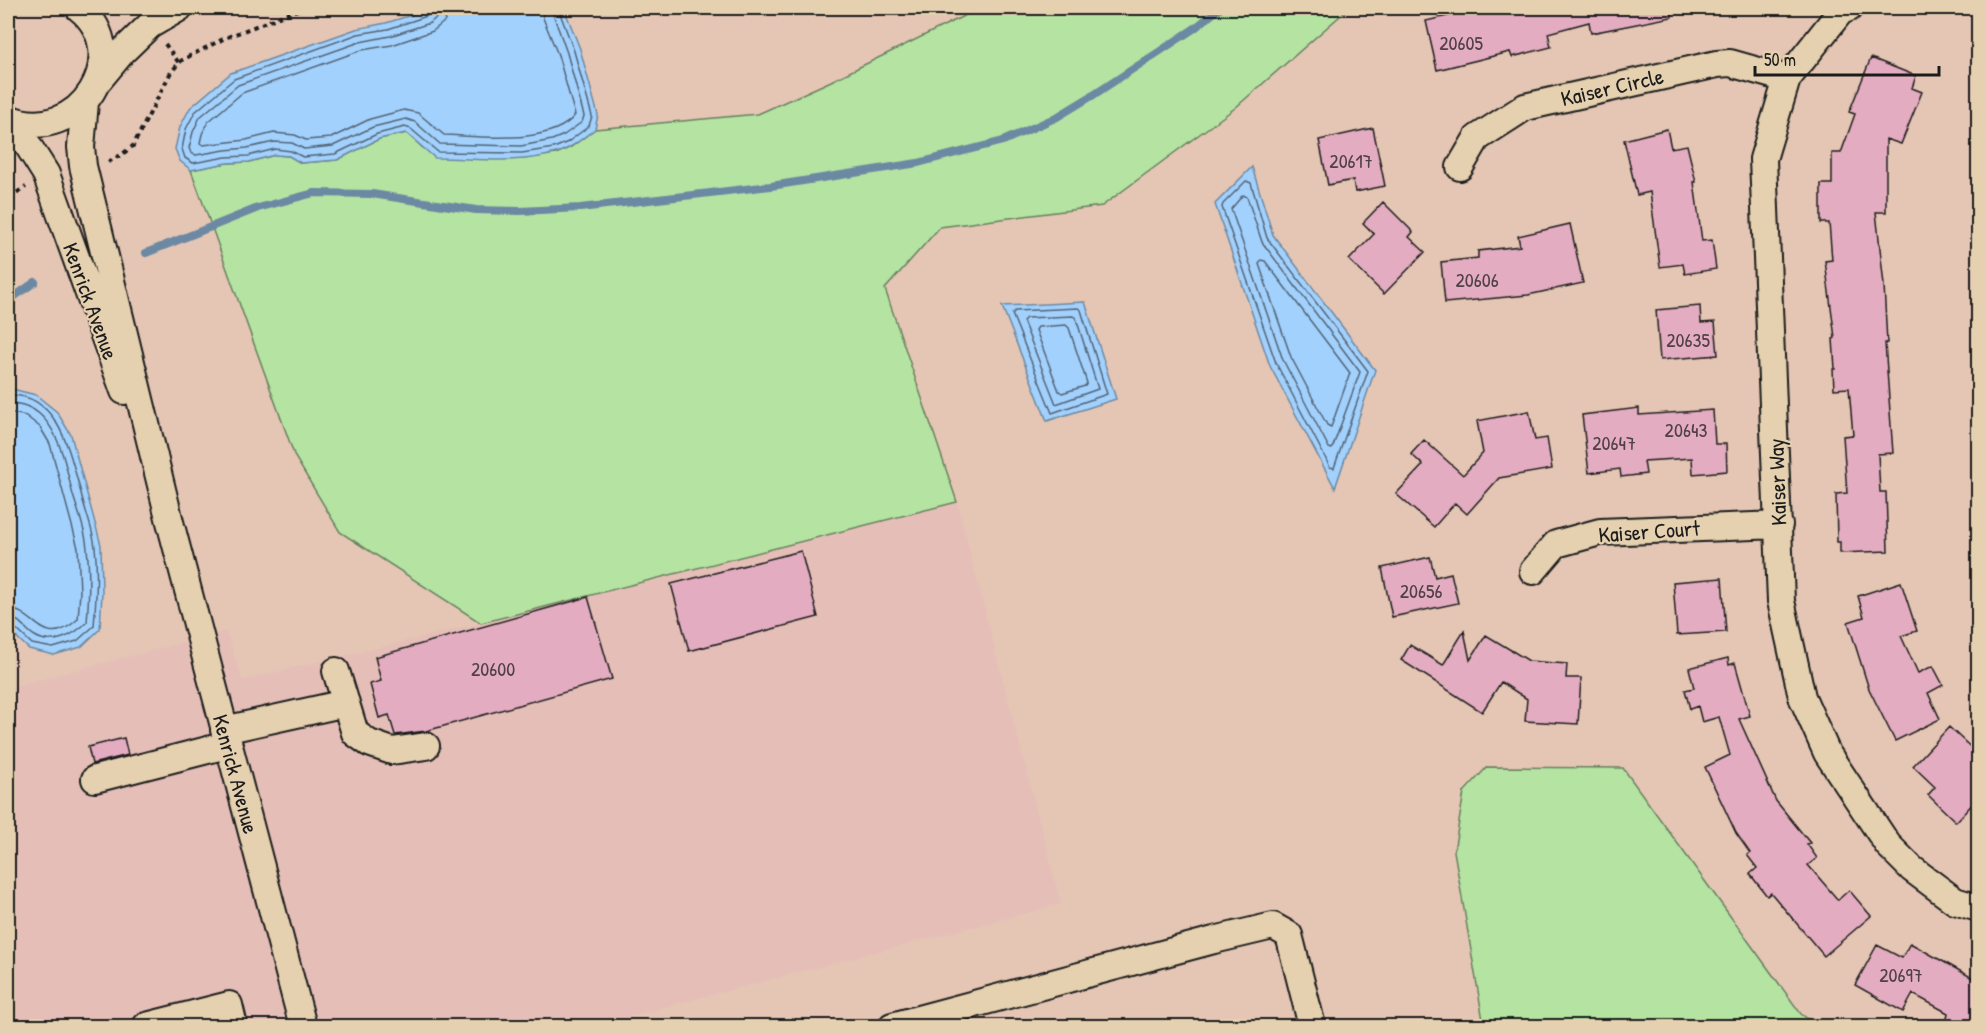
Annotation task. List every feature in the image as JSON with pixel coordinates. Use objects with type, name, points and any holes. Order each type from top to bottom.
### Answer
[{"type":"street","name":"Kenrick Avenue","points":[[79,8],[95,28],[101,46],[101,66],[91,93],[81,147],[83,166],[170,522],[303,1026]]},
{"type":"street","points":[[10,119],[31,124],[51,122],[69,115],[91,93],[123,51],[150,25],[179,8]]},
{"type":"street","name":"Kaiser Way","points":[[1849,8],[1841,11],[1787,79],[1763,159],[1781,601],[1802,697],[1827,753],[1888,845],[1912,869],[1954,901],[1978,908]]},
{"type":"street","name":"Kaiser Circle","points":[[1460,166],[1477,138],[1525,107],[1717,63],[1731,63],[1787,79]]},
{"type":"street","name":"Kenrick Avenue","points":[[10,119],[46,174],[170,522]]},
{"type":"street","name":"Kaiser Court","points":[[1533,571],[1556,544],[1600,532],[1779,525]]},
{"type":"street","points":[[336,670],[355,733],[369,743],[392,751],[426,746]]},
{"type":"street","points":[[95,779],[346,702]]},
{"type":"street","points":[[892,1026],[1273,926],[1288,935],[1312,1026]]},
{"type":"street","points":[[146,1026],[228,1005],[234,1026]]},
{"type":"path","points":[[83,166],[101,165],[122,155],[133,146],[171,72],[183,60],[225,38],[302,8]]},
{"type":"path","points":[[8,193],[16,192],[46,174]]},
{"type":"shaded area","points":[[957,502],[1061,904],[593,1026],[14,1026],[8,988],[8,688],[226,631],[243,680],[588,597]]},
{"type":"green space","points":[[980,8],[1349,8],[1235,108],[1102,206],[940,227],[885,289],[957,502],[481,623],[340,532],[295,457],[191,170],[227,163],[249,162],[275,155],[289,156],[301,163],[337,160],[379,139],[407,133],[423,148],[522,159],[556,154],[571,147],[595,129],[758,114]]},
{"type":"green space","points":[[1487,767],[1623,768],[1801,1014],[1818,1026],[1484,1026],[1454,851],[1464,792]]},
{"type":"water","points":[[434,8],[564,8],[580,49],[598,115],[595,129],[567,149],[527,159],[435,158],[406,133],[379,139],[337,160],[301,163],[289,156],[275,155],[249,162],[227,163],[191,170],[180,161],[175,149],[180,127],[190,108],[231,73],[356,29],[386,23]]},
{"type":"water","points":[[1252,167],[1273,235],[1375,370],[1335,488],[1270,366],[1215,204]]},
{"type":"water","points":[[1085,302],[1116,399],[1047,421],[1002,306]]},
{"type":"water","points":[[8,390],[36,395],[57,412],[71,435],[101,545],[100,629],[81,647],[54,655],[29,649],[8,629]]},
{"type":"building","points":[[1482,8],[1671,8],[1672,17],[1591,33],[1589,22],[1548,33],[1551,47],[1512,57],[1510,52],[1437,70],[1426,21]]},
{"type":"building","points":[[1871,58],[1916,76],[1912,88],[1922,92],[1901,144],[1886,139],[1886,212],[1876,212],[1884,285],[1887,343],[1885,343],[1893,453],[1878,454],[1880,492],[1886,492],[1888,551],[1840,553],[1840,542],[1837,542],[1836,494],[1847,493],[1843,436],[1853,435],[1849,388],[1834,389],[1833,339],[1835,338],[1825,261],[1832,260],[1829,223],[1821,223],[1821,184],[1832,184],[1832,153],[1841,153],[1855,114],[1849,112]]},
{"type":"building","points":[[1373,128],[1385,186],[1355,192],[1353,180],[1328,185],[1319,140]]},
{"type":"building","points":[[1667,129],[1671,148],[1687,145],[1696,182],[1694,182],[1702,241],[1712,240],[1716,269],[1685,274],[1683,264],[1660,267],[1650,192],[1637,195],[1624,140]]},
{"type":"building","points":[[1383,202],[1413,232],[1409,237],[1425,252],[1384,294],[1349,260],[1374,234],[1363,223]]},
{"type":"building","points":[[1570,224],[1583,283],[1528,295],[1445,303],[1441,262],[1478,258],[1478,251],[1520,246],[1518,236]]},
{"type":"building","points":[[1700,306],[1701,323],[1715,322],[1718,355],[1660,360],[1656,310]]},
{"type":"building","points":[[1639,408],[1639,415],[1713,410],[1715,444],[1726,444],[1727,471],[1693,474],[1692,458],[1644,461],[1646,474],[1621,477],[1620,469],[1589,473],[1582,415]]},
{"type":"building","points":[[1529,411],[1535,440],[1547,438],[1552,469],[1499,478],[1467,514],[1455,503],[1434,527],[1396,494],[1423,465],[1411,454],[1424,440],[1463,475],[1483,453],[1477,421]]},
{"type":"building","points":[[801,551],[818,617],[689,651],[671,584]]},
{"type":"building","points":[[1430,557],[1435,577],[1451,573],[1458,603],[1392,617],[1382,568]]},
{"type":"building","points":[[1722,578],[1726,632],[1677,635],[1673,582]]},
{"type":"building","points":[[1901,582],[1917,631],[1901,636],[1918,673],[1933,666],[1943,685],[1928,693],[1940,719],[1895,741],[1869,689],[1848,622],[1864,617],[1858,596]]},
{"type":"building","points":[[588,597],[612,679],[426,731],[395,735],[389,715],[379,718],[370,684],[381,681],[375,657]]},
{"type":"building","points":[[1464,631],[1470,660],[1486,635],[1529,661],[1567,664],[1566,678],[1581,678],[1578,724],[1525,721],[1527,699],[1501,682],[1482,712],[1401,660],[1410,645],[1443,665]]},
{"type":"building","points":[[1728,658],[1729,665],[1735,663],[1750,716],[1739,719],[1776,801],[1810,843],[1807,844],[1817,858],[1808,865],[1838,900],[1849,890],[1871,916],[1824,956],[1771,893],[1767,896],[1750,874],[1757,868],[1747,855],[1750,853],[1736,833],[1705,767],[1730,755],[1719,717],[1702,722],[1698,706],[1690,709],[1685,690],[1694,688],[1689,668]]},
{"type":"building","points":[[1949,727],[1978,754],[1978,798],[1956,822],[1928,795],[1935,787],[1913,766]]},
{"type":"building","points":[[124,738],[128,755],[92,764],[88,747]]},
{"type":"building","points":[[1910,943],[1978,981],[1978,1026],[1946,1024],[1948,1013],[1913,994],[1903,1012],[1855,985],[1877,945],[1902,958]]},
{"type":"waterway","points":[[146,253],[258,208],[314,193],[372,194],[476,210],[520,211],[580,208],[771,186],[918,163],[1003,141],[1057,117],[1195,28],[1220,8]]},
{"type":"waterway","points":[[8,301],[35,282]]}]
